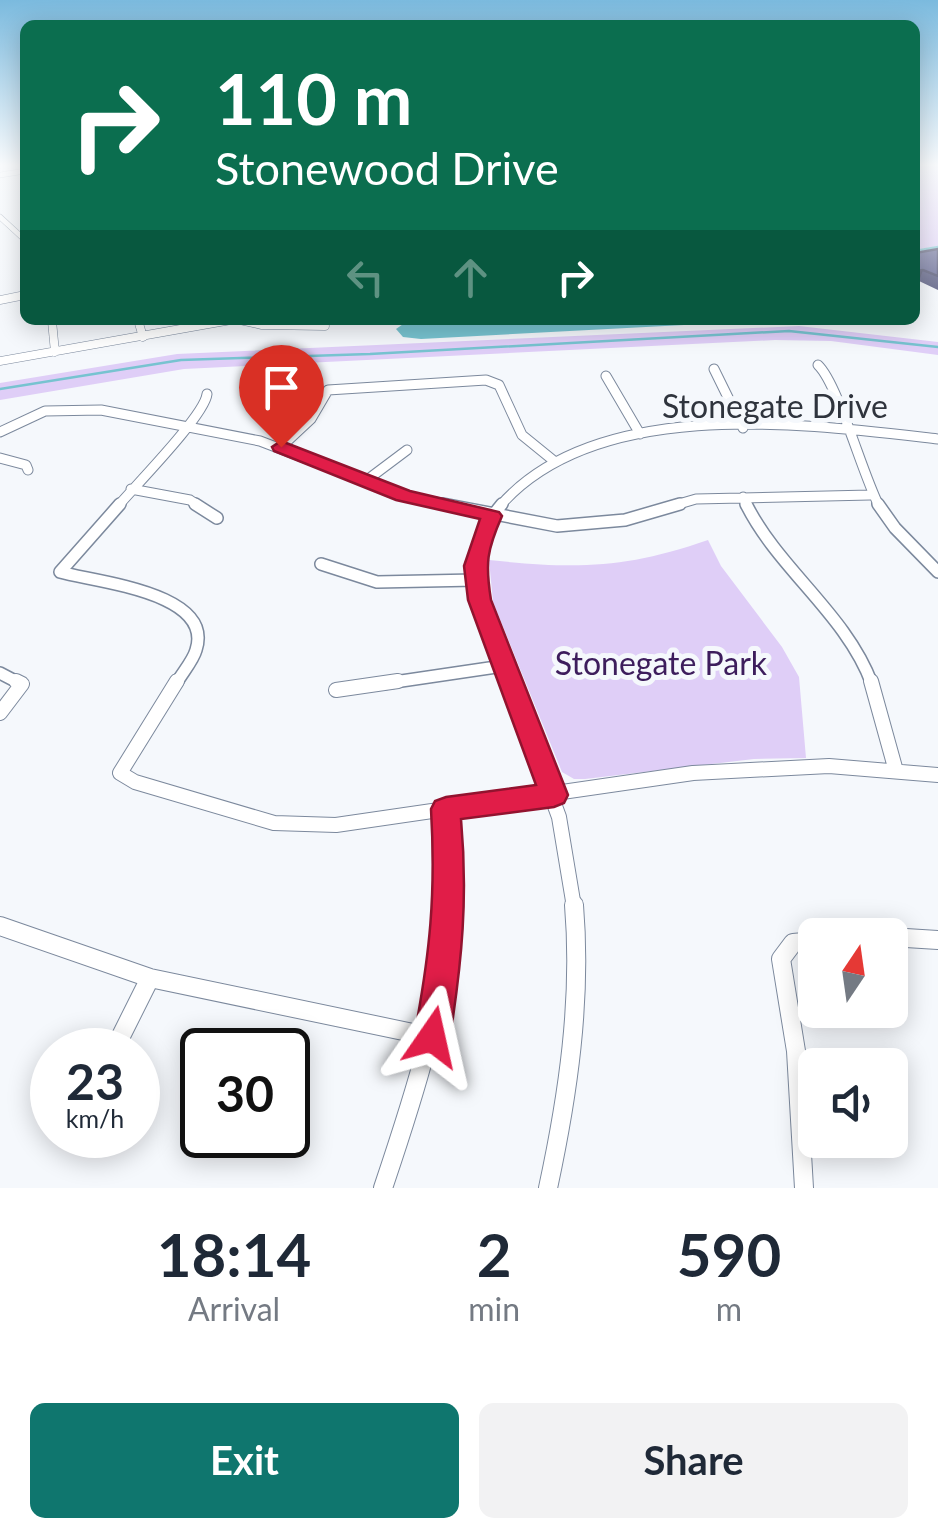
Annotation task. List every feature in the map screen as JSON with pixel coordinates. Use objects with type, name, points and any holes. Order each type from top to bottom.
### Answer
[{"type":"street","points":[[52,325],[55,352]]},
{"type":"street","points":[[139,325],[143,337]]},
{"type":"street","points":[[0,360],[205,325]]},
{"type":"street","points":[[262,325],[326,326]]},
{"type":"street","points":[[818,365],[829,374],[870,495],[893,530],[938,572]]},
{"type":"street","points":[[714,369],[743,428]]},
{"type":"street","points":[[606,376],[640,434]]},
{"type":"street","points":[[281,447],[311,419],[328,390],[486,380],[499,384],[522,436],[554,461]]},
{"type":"street","points":[[207,394],[207,402],[60,572],[181,605],[196,619],[197,649],[120,773],[135,782],[274,823],[336,825],[692,773],[765,767],[938,775]]},
{"type":"street","points":[[0,432],[29,416],[64,408],[101,410],[281,447],[404,496],[492,516],[576,527],[624,520],[677,502],[870,495]]},
{"type":"street","name":"Stonegate Drive","points":[[548,1188],[570,1071],[577,980],[572,893],[554,795],[503,666],[476,580],[478,548],[492,516],[510,495],[554,461],[640,434],[743,428],[848,430],[938,439]]},
{"type":"street","points":[[367,480],[408,450]]},
{"type":"street","points":[[0,458],[26,465],[28,470]]},
{"type":"street","points":[[131,489],[190,500],[217,518]]},
{"type":"street","points":[[744,497],[770,548],[851,642],[865,665],[896,771]]},
{"type":"street","points":[[321,564],[377,582],[476,580]]},
{"type":"street","points":[[336,690],[503,666]]},
{"type":"street","points":[[0,673],[22,684],[0,713]]},
{"type":"street","points":[[383,1188],[432,1037],[448,942],[446,809]]},
{"type":"street","points":[[0,926],[150,978],[432,1037]]},
{"type":"street","points":[[908,938],[938,940]]},
{"type":"street","points":[[798,943],[781,959],[796,1050],[804,1188]]},
{"type":"street","points":[[125,1028],[150,978]]},
{"type":"green space","points":[[920,219],[938,219],[938,246],[920,249]]},
{"type":"green space","points":[[799,326],[938,342],[938,355],[831,341],[775,340],[184,369],[0,400],[0,383],[177,354]]},
{"type":"green space","name":"Stonegate Park","points":[[708,540],[721,566],[782,647],[799,677],[806,758],[754,759],[585,779],[574,779],[562,772],[493,602],[489,560],[600,564],[651,557]]},
{"type":"water","points":[[402,325],[684,325],[421,339],[403,337],[396,329]]},
{"type":"building","points":[[938,249],[938,276],[920,270],[920,252]]},
{"type":"waterway","points":[[920,250],[938,247]]},
{"type":"waterway","points":[[0,389],[181,360],[370,354],[789,331],[938,347]]},
{"type":"route","points":[[281,447],[404,496],[492,516],[484,530],[475,566],[480,600],[554,795],[446,809],[448,942],[432,1037]]}]
